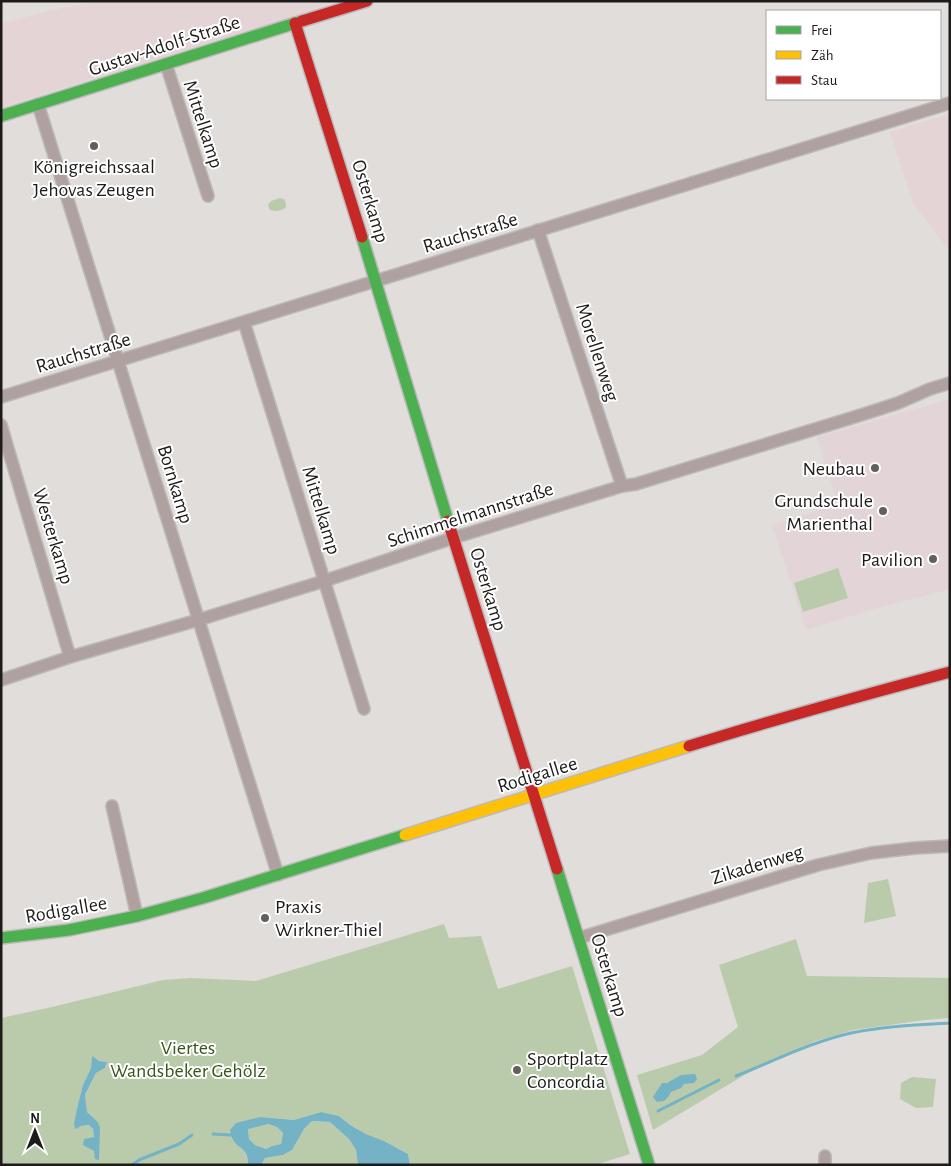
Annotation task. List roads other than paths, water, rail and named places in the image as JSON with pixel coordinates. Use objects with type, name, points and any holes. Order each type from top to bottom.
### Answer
[{"type":"street","name":"Gustav-Adolf-Straße","points":[[1,116],[368,1]]},
{"type":"street","name":"Osterkamp","points":[[295,23],[648,1165]]},
{"type":"street","name":"Mittelkamp","points":[[166,64],[208,196]]},
{"type":"street","name":"Rauchstraße","points":[[1,397],[950,103]]},
{"type":"street","name":"Bornkamp","points":[[38,104],[278,875]]},
{"type":"street","name":"Morellenweg","points":[[538,230],[622,486]]},
{"type":"street","name":"Mittelkamp","points":[[244,322],[364,709]]},
{"type":"street","name":"Schimmelmannstraße","points":[[1,680],[70,657],[198,620],[453,538],[861,415],[950,383]]},
{"type":"street","name":"Westerkamp","points":[[1,425],[70,657]]},
{"type":"street","name":"Rodigallee","points":[[1,938],[69,930],[137,916],[203,898],[744,729],[950,672]]},
{"type":"street","name":"Rodigallee","points":[[112,806],[137,916]]},
{"type":"street","name":"Zikadenweg","points":[[579,938],[818,865],[871,853],[950,846]]},
{"type":"water","points":[[92,1056],[99,1061],[107,1062],[105,1068],[96,1073],[85,1095],[87,1112],[97,1121],[100,1127],[99,1160],[95,1159],[94,1151],[83,1145],[84,1139],[94,1137],[93,1129],[89,1125],[75,1129],[74,1123],[83,1085],[91,1068]]},
{"type":"water","points":[[695,1074],[697,1079],[694,1083],[684,1084],[681,1088],[671,1092],[664,1101],[657,1102],[653,1097],[662,1083],[667,1083],[681,1075]]},
{"type":"water","points":[[321,1112],[339,1116],[366,1134],[408,1154],[410,1165],[358,1165],[356,1150],[349,1139],[330,1122],[312,1121],[304,1129],[292,1150],[283,1155],[265,1158],[261,1165],[248,1165],[246,1155],[234,1141],[230,1130],[236,1123],[260,1117],[294,1120]],"holes":[[[268,1124],[277,1127],[283,1133],[281,1144],[266,1149],[255,1145],[249,1139],[248,1129]]]},
{"type":"waterway","points":[[736,1076],[807,1047],[851,1033],[888,1027],[950,1023]]},
{"type":"waterway","points":[[658,1111],[719,1080]]},
{"type":"waterway","points":[[213,1134],[231,1135]]},
{"type":"waterway","points":[[132,1165],[139,1160],[179,1144],[192,1135]]},
{"type":"place","name":"Königreichssaal Jehovas Zeugen","points":[[94,146]]},
{"type":"place","name":"Neubau","points":[[875,468]]},
{"type":"place","name":"Grundschule Marienthal","points":[[883,511]]},
{"type":"place","name":"Pavilion","points":[[933,559]]},
{"type":"place","name":"Praxis Wirkner-Thiel","points":[[265,918]]},
{"type":"place","name":"Sportplatz Concordia","points":[[517,1070]]},
{"type":"park label","name":"Viertes Wandsbeker Gehölz","points":[[188,1058]]}]
